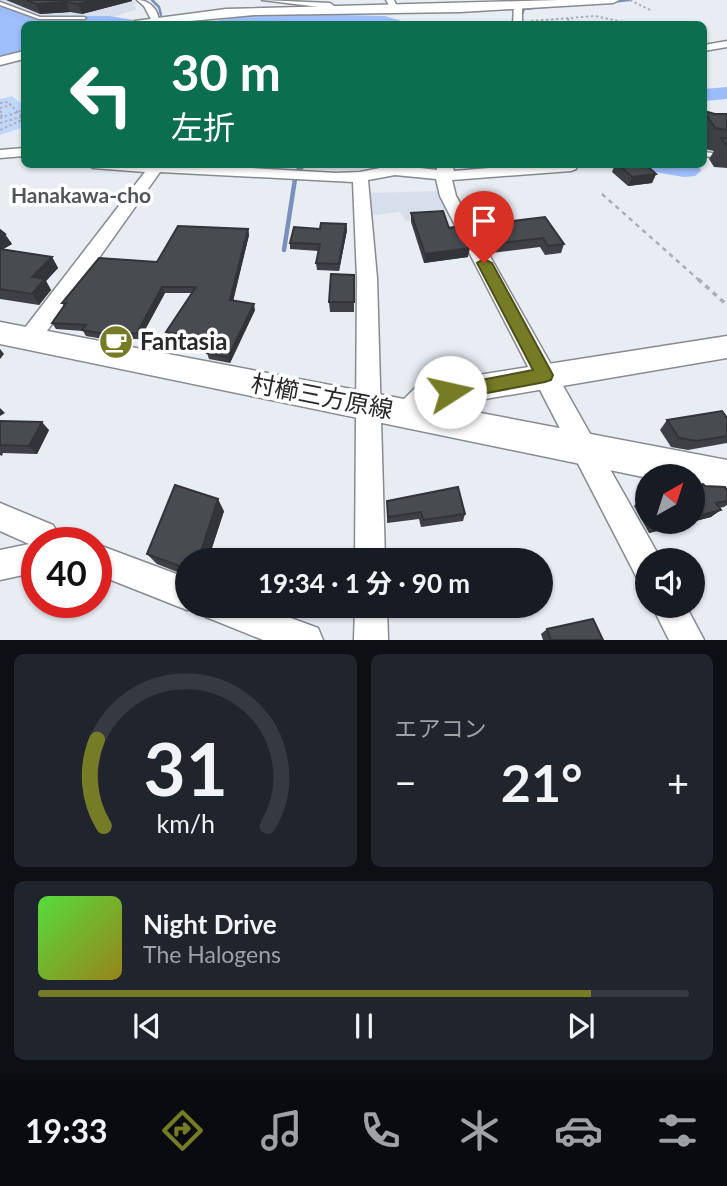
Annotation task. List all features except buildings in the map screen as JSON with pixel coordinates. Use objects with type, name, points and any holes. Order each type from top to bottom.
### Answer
[{"type":"street","points":[[141,0],[148,5],[147,21]]},
{"type":"street","points":[[266,0],[326,5],[334,7],[335,10]]},
{"type":"street","points":[[165,21],[232,14],[393,5],[613,0]]},
{"type":"street","points":[[517,21],[518,2]]},
{"type":"street","points":[[707,47],[727,40]]},
{"type":"street","points":[[0,61],[21,56]]},
{"type":"street","points":[[0,155],[21,152]]},
{"type":"street","points":[[15,336],[155,168],[336,178],[360,177],[395,170],[445,170],[454,176],[548,168]]},
{"type":"street","points":[[445,170],[448,196],[638,548]]},
{"type":"street","points":[[360,177],[367,278],[370,548]]},
{"type":"street","name":"村櫛三方原線","points":[[15,336],[727,477]]},
{"type":"street","points":[[416,415],[418,404],[427,396],[727,347]]},
{"type":"street","points":[[0,517],[24,527]]},
{"type":"street","points":[[0,565],[21,560]]},
{"type":"street","points":[[112,565],[175,589]]},
{"type":"street","points":[[248,618],[306,640]]},
{"type":"street","points":[[371,618],[371,640]]},
{"type":"street","points":[[675,618],[687,640]]},
{"type":"lane","points":[[0,3],[39,18],[84,18]]},
{"type":"lane","points":[[707,154],[727,157]]},
{"type":"path","points":[[630,0],[650,10]]},
{"type":"path","points":[[541,21],[606,16],[622,21]]},
{"type":"path","points":[[565,19],[570,21]]},
{"type":"path","points":[[0,103],[7,102],[19,112],[0,119]]},
{"type":"path","points":[[0,119],[3,114],[0,110],[11,105]]},
{"type":"path","points":[[0,119],[21,117]]},
{"type":"path","points":[[1,129],[21,122]]},
{"type":"path","points":[[602,194],[727,305]]},
{"type":"shaded area","points":[[0,0],[131,0],[137,3],[134,4],[136,10],[111,17],[65,19],[34,16]]},
{"type":"shaded area","points":[[0,10],[29,21],[21,21],[21,52],[0,58]]},
{"type":"shaded area","points":[[262,13],[385,16],[401,21],[216,21]]},
{"type":"shaded area","points":[[12,96],[21,104],[21,128],[0,135],[0,99]]},
{"type":"shaded area","points":[[630,168],[700,168],[701,171],[695,176],[684,177]]},
{"type":"shaded area","points":[[440,191],[454,218],[406,221],[400,212],[368,216],[367,193]]},
{"type":"waterway","points":[[152,0],[159,7],[161,15]]},
{"type":"waterway","points":[[611,2],[629,0]]},
{"type":"waterway","points":[[522,14],[524,9],[553,6]]},
{"type":"waterway","points":[[0,8],[19,17],[44,21]]},
{"type":"waterway","points":[[83,21],[122,21]]},
{"type":"waterway","points":[[707,95],[727,93]]},
{"type":"waterway","points":[[295,173],[301,168]]},
{"type":"waterway","points":[[284,250],[295,179]]},
{"type":"place","name":"Fantasia","points":[[116,342]]},
{"type":"district","name":"Hanakawa-cho","points":[[81,196]]},
{"type":"route","points":[[450,392],[545,375],[484,263]]}]
